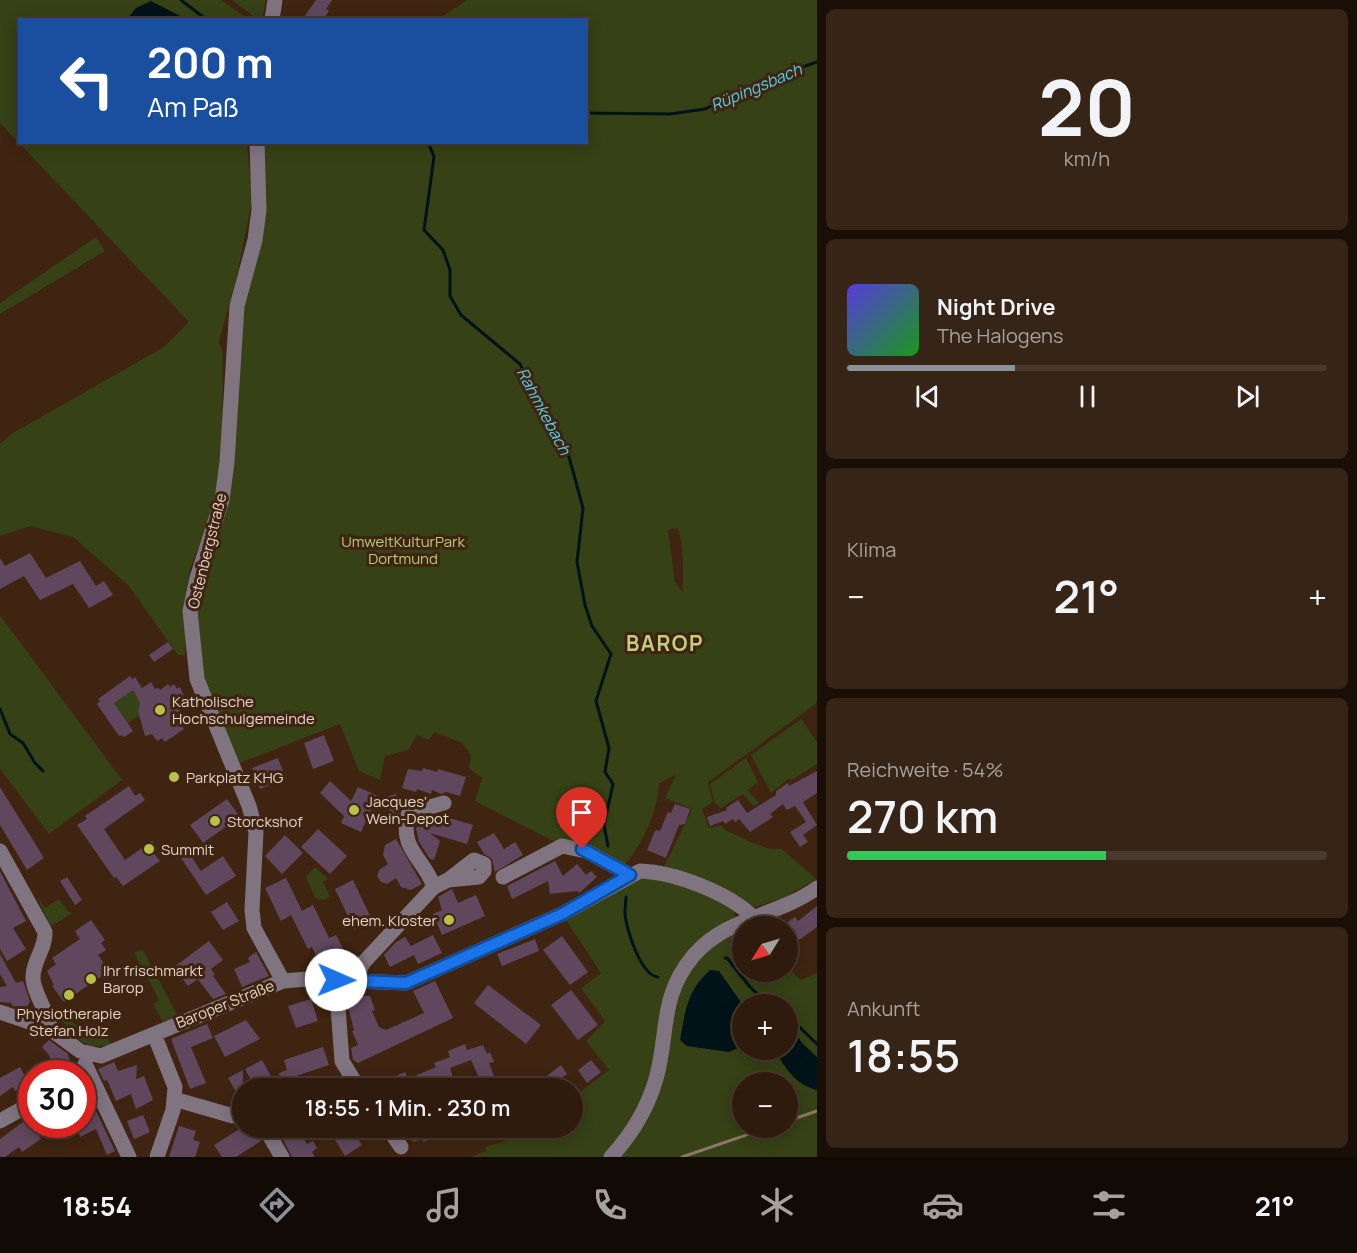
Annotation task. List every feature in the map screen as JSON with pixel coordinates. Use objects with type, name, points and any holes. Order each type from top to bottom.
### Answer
[{"type":"street","name":"Ostenbergstraße","points":[[257,144],[259,210],[255,240],[237,306],[227,462],[223,491],[197,578],[190,611],[197,679],[249,806],[256,832],[252,910],[254,928],[283,981]]},
{"type":"street","points":[[434,888],[408,843],[406,822],[408,815],[412,812],[444,803]]},
{"type":"street","points":[[503,877],[562,846],[586,851],[630,875]]},
{"type":"street","points":[[0,851],[45,932],[33,978],[50,1029]]},
{"type":"street","name":"Baroper Straße","points":[[92,1060],[283,981],[355,980],[406,983],[562,914],[630,875],[640,872],[673,876],[718,894],[752,916]]},
{"type":"street","points":[[355,980],[363,963],[434,888],[448,880]]},
{"type":"street","points":[[756,916],[789,904],[817,888]]},
{"type":"street","points":[[610,1157],[628,1138],[649,1102],[660,1063],[668,1006],[681,974],[694,955],[711,939],[732,928]]},
{"type":"street","points":[[336,980],[342,1061],[352,1078]]},
{"type":"street","points":[[0,1012],[50,1029],[77,1050],[81,1060]]},
{"type":"street","points":[[154,1035],[175,1084],[174,1099],[157,1157]]},
{"type":"street","points":[[96,1090],[129,1157]]},
{"type":"street","points":[[174,1099],[232,1116]]},
{"type":"street","points":[[0,1121],[18,1111]]},
{"type":"street","points":[[271,1138],[282,1157]]},
{"type":"street","points":[[394,1138],[401,1147]]},
{"type":"green space","points":[[0,0],[221,0],[247,18],[18,18],[18,142],[0,123]]},
{"type":"green space","points":[[232,0],[266,0],[262,18],[256,18]]},
{"type":"green space","name":"UmweltKulturPark Dortmund","points":[[467,0],[817,0],[817,703],[708,782],[713,802],[702,809],[709,828],[721,825],[727,831],[755,844],[770,849],[782,849],[816,879],[785,897],[755,907],[715,886],[664,867],[692,809],[665,798],[676,775],[659,783],[652,818],[642,840],[621,868],[555,842],[475,801],[482,778],[469,768],[471,755],[462,743],[434,732],[429,740],[417,735],[408,750],[385,756],[380,780],[359,771],[340,724],[237,764],[205,688],[195,613],[217,530],[261,144],[588,144],[588,18],[440,18]],"holes":[[[678,528],[683,560],[683,593],[675,582],[668,530]]]},
{"type":"green space","points":[[20,144],[247,144],[252,201],[236,280],[219,341],[223,354],[222,455],[215,504],[190,569],[185,655],[178,655],[128,585],[73,537],[31,526],[0,536],[0,444],[13,433],[164,347],[189,322]]},
{"type":"green space","points":[[96,237],[105,251],[0,314],[0,303]]},
{"type":"green space","points":[[0,615],[122,780],[49,834],[0,769]]},
{"type":"green space","points":[[133,689],[141,704],[138,711],[140,715],[128,723],[114,703]]},
{"type":"green space","points":[[801,719],[817,742],[817,764],[792,780],[789,778],[771,793],[751,755]]},
{"type":"green space","points":[[746,758],[758,782],[748,790],[759,803],[753,806],[743,794],[721,808],[714,801],[710,784]]},
{"type":"green space","points":[[315,867],[328,879],[323,882],[330,897],[323,900],[315,898],[306,877]]},
{"type":"green space","points":[[640,871],[718,899],[736,912],[733,914],[735,916],[732,916],[732,982],[798,982],[798,977],[801,980],[817,973],[817,1157],[471,1157],[486,1151],[485,1147],[515,1138],[583,1138],[583,1090],[609,1070],[586,1041],[605,1021],[581,988],[601,973],[562,914]]},
{"type":"green space","points":[[37,896],[45,908],[59,899],[68,911],[73,913],[50,927]]},
{"type":"green space","points":[[143,950],[178,1016],[163,1022],[153,1004],[159,1000],[134,952]]},
{"type":"green space","points":[[67,1012],[77,1026],[107,1037],[111,1044],[94,1046],[74,1036],[59,1016]]},
{"type":"shaded area","points":[[151,1],[184,18],[128,18],[136,8]]},
{"type":"shaded area","points":[[710,970],[719,971],[735,994],[732,994],[732,1051],[729,1052],[687,1046],[680,1040],[688,1002],[702,978]]},
{"type":"shaded area","points":[[798,1037],[817,1057],[817,1090],[804,1085],[798,1080],[798,1072],[790,1072],[781,1060],[798,1060]]},
{"type":"building","points":[[316,0],[332,0],[326,9],[329,11],[324,18],[303,18]]},
{"type":"building","points":[[30,553],[46,578],[80,561],[96,586],[104,581],[113,595],[89,608],[73,584],[40,600],[24,576],[0,589],[0,558],[5,566]]},
{"type":"building","points":[[168,642],[173,649],[154,662],[149,655]]},
{"type":"building","name":"Katholische Hochschulgemeinde","points":[[130,676],[132,679],[135,677],[142,688],[151,682],[155,689],[160,690],[168,684],[170,687],[174,684],[177,689],[180,687],[188,705],[174,715],[184,729],[165,742],[162,738],[157,741],[152,734],[145,736],[138,711],[140,703],[133,690],[114,703],[133,731],[124,737],[119,736],[97,704],[100,701],[98,699]]},
{"type":"building","points":[[324,735],[334,761],[313,769],[304,743]]},
{"type":"building","points":[[278,758],[286,779],[260,789],[252,768]]},
{"type":"building","points":[[423,768],[437,772],[438,769],[466,777],[460,796],[446,792],[441,794],[432,790],[431,794],[417,789],[416,792],[402,788],[408,769],[422,771]]},
{"type":"building","points":[[817,771],[817,793],[803,802],[817,825],[803,835],[808,842],[800,847],[790,832],[806,822],[795,806],[787,810],[783,804],[770,814],[773,817],[750,832],[739,819],[735,822],[733,819],[725,824],[723,821],[710,826],[707,817],[727,810],[726,808],[738,800],[747,813],[776,795],[776,791],[788,783],[789,786]]},
{"type":"building","name":"Jacques’ Wein-Depot","points":[[330,781],[351,801],[358,787],[378,796],[361,832],[341,823],[344,816],[320,793]]},
{"type":"building","points":[[129,786],[135,796],[140,793],[145,800],[104,829],[125,860],[152,841],[157,849],[153,852],[160,861],[123,886],[116,877],[114,878],[77,825],[87,819],[85,816]]},
{"type":"building","points":[[0,787],[44,858],[27,870],[0,825]]},
{"type":"building","points":[[396,794],[400,810],[397,822],[394,823],[385,797]]},
{"type":"building","name":"Storckshof","points":[[227,799],[240,817],[203,843],[190,825]]},
{"type":"building","points":[[675,804],[690,809],[685,824],[679,825],[666,858],[647,850],[654,833],[656,830],[660,831],[668,812],[671,813]]},
{"type":"building","points":[[439,815],[473,825],[467,844],[430,833],[440,841],[434,860],[430,859],[419,842],[416,828],[429,820],[437,822]]},
{"type":"building","points":[[318,829],[347,856],[330,874],[301,847]]},
{"type":"building","points":[[494,833],[504,849],[515,842],[523,855],[495,872],[492,859],[484,854],[477,842]]},
{"type":"building","points":[[285,835],[303,853],[282,874],[265,856]]},
{"type":"building","points":[[396,839],[422,884],[411,890],[401,887],[396,878],[387,884],[381,882],[377,876],[379,870],[388,864],[383,855],[385,845]]},
{"type":"building","points":[[189,853],[201,871],[223,856],[236,876],[206,895],[181,858]]},
{"type":"building","points":[[555,861],[563,876],[577,864],[586,875],[591,871],[597,877],[579,893],[577,891],[550,894],[548,881],[512,899],[507,886]]},
{"type":"building","points":[[0,871],[26,921],[13,928],[26,949],[7,961],[0,949]]},
{"type":"building","points":[[67,877],[82,900],[75,905],[60,881]]},
{"type":"building","points":[[286,878],[302,911],[313,905],[329,938],[336,935],[348,958],[323,970],[312,947],[308,949],[291,915],[281,921],[265,888]]},
{"type":"building","points":[[353,880],[372,920],[354,929],[335,889]]},
{"type":"building","points":[[452,889],[458,903],[476,895],[485,916],[442,935],[433,914],[442,910],[438,897]]},
{"type":"building","points":[[227,902],[239,921],[223,930],[211,912]]},
{"type":"building","points":[[817,906],[817,927],[799,940],[798,921]]},
{"type":"building","points":[[91,920],[105,940],[101,943],[106,950],[98,955],[109,971],[64,1002],[52,986],[54,985],[47,971],[56,964],[52,958],[80,939],[75,931]]},
{"type":"building","points":[[433,935],[442,953],[418,964],[414,955],[390,967],[384,955],[396,942],[405,937],[411,946]]},
{"type":"building","points":[[562,936],[588,972],[570,985],[543,950]]},
{"type":"building","points":[[535,939],[539,951],[502,966],[497,954]]},
{"type":"building","points":[[209,941],[223,960],[211,969],[215,975],[213,976],[226,994],[213,999],[198,979],[188,986],[174,967]]},
{"type":"building","points":[[256,952],[269,976],[242,987],[234,969],[250,962],[248,958]]},
{"type":"building","points":[[0,954],[16,983],[23,981],[30,1001],[26,1010],[11,1005],[12,1003],[0,1002],[0,987],[7,986],[0,974]]},
{"type":"building","points":[[435,981],[453,1018],[358,1063],[353,1060],[351,1048],[358,1045],[352,1031],[354,1030],[348,1007],[356,1003],[353,996],[370,996],[375,1010],[372,1011],[379,1027],[386,1030],[424,1013],[413,991]]},
{"type":"building","points":[[488,985],[541,1025],[526,1044],[474,1003]]},
{"type":"building","points":[[571,990],[598,1025],[578,1040],[551,1005]]},
{"type":"building","points":[[311,999],[318,1021],[296,1028],[288,1006]]},
{"type":"building","points":[[246,1020],[260,1039],[225,1057],[214,1036]]},
{"type":"building","points":[[207,1024],[213,1038],[191,1047],[206,1083],[190,1089],[171,1039]]},
{"type":"building","points":[[49,1040],[68,1054],[70,1060],[51,1060],[42,1047]]},
{"type":"building","points":[[465,1044],[467,1050],[483,1045],[487,1054],[490,1052],[494,1062],[489,1063],[495,1078],[479,1078],[471,1060],[450,1068],[453,1078],[410,1078],[436,1067],[434,1063],[450,1057],[448,1051]]},
{"type":"building","points":[[323,1047],[329,1065],[290,1078],[280,1078],[279,1073],[287,1070],[284,1060]]},
{"type":"building","points":[[262,1060],[272,1078],[250,1078],[245,1069]]},
{"type":"building","points":[[591,1060],[601,1072],[587,1083],[578,1070]]},
{"type":"building","points":[[114,1062],[118,1071],[137,1065],[136,1079],[144,1076],[153,1100],[136,1109],[131,1094],[116,1101],[107,1080],[104,1081],[98,1069]]},
{"type":"building","points":[[561,1065],[567,1074],[562,1078],[544,1078]]},
{"type":"building","points":[[18,1068],[18,1090],[15,1091],[13,1087],[0,1096],[0,1078]]},
{"type":"building","points":[[243,1070],[243,1078],[232,1078],[232,1085],[228,1078]]},
{"type":"building","points":[[405,1072],[408,1078],[397,1078],[396,1076]]},
{"type":"building","points":[[96,1111],[115,1151],[107,1155],[96,1129]]},
{"type":"building","points":[[143,1115],[150,1132],[134,1139],[127,1121]]},
{"type":"building","points":[[18,1126],[18,1138],[41,1139],[22,1152],[19,1147],[5,1157],[0,1157],[0,1139]]},
{"type":"building","points":[[179,1126],[196,1131],[193,1140],[200,1142],[195,1157],[169,1157]]},
{"type":"building","points":[[232,1134],[232,1138],[259,1138],[261,1141],[236,1157],[222,1157],[214,1145]]},
{"type":"building","points":[[282,1138],[303,1138],[307,1144],[313,1141],[317,1148],[312,1152],[315,1157],[292,1157]]},
{"type":"building","points":[[334,1138],[357,1138],[362,1145],[345,1156]]},
{"type":"building","points":[[411,1138],[432,1138],[423,1142],[422,1139],[413,1142]]},
{"type":"waterway","name":"Rüpingsbach","points":[[181,0],[204,18]]},
{"type":"waterway","name":"Rüpingsbach","points":[[588,113],[670,114],[705,109],[763,81],[817,62]]},
{"type":"waterway","name":"Rahmkebach","points":[[429,144],[434,157],[424,230],[443,250],[450,270],[450,296],[461,315],[520,364],[546,421],[566,446],[583,508],[577,562],[585,605],[592,626],[611,654],[596,701],[609,748],[605,772],[613,784],[604,825],[608,846]]},
{"type":"waterway","points":[[0,709],[10,734],[23,743],[35,763],[43,771]]},
{"type":"waterway","name":"Rahmkebach","points":[[626,897],[626,919],[635,950],[646,969],[658,977]]},
{"type":"waterway","name":"Rahmkebach","points":[[725,958],[758,994]]},
{"type":"waterway","name":"Rahmkebach","points":[[798,1026],[817,1044]]},
{"type":"railway","points":[[798,1118],[817,1111]]},
{"type":"railway","points":[[682,1157],[738,1138]]},
{"type":"place","name":"Katholische Hochschulgemeinde","points":[[160,710]]},
{"type":"place","name":"Parkplatz KHG","points":[[174,777]]},
{"type":"place","name":"Jacques’ Wein-Depot","points":[[354,810]]},
{"type":"place","name":"Storckshof","points":[[215,821]]},
{"type":"place","name":"Summit","points":[[149,849]]},
{"type":"place","name":"ehem. Kloster","points":[[449,920]]},
{"type":"place","name":"Ihr frischmarkt Barop","points":[[91,979]]},
{"type":"place","name":"Physiotherapie Stefan Holz","points":[[69,995]]},
{"type":"district","name":"BAROP","points":[[665,643]]},
{"type":"route","points":[[336,980],[406,983],[562,914],[630,875],[621,868],[582,849]]}]
